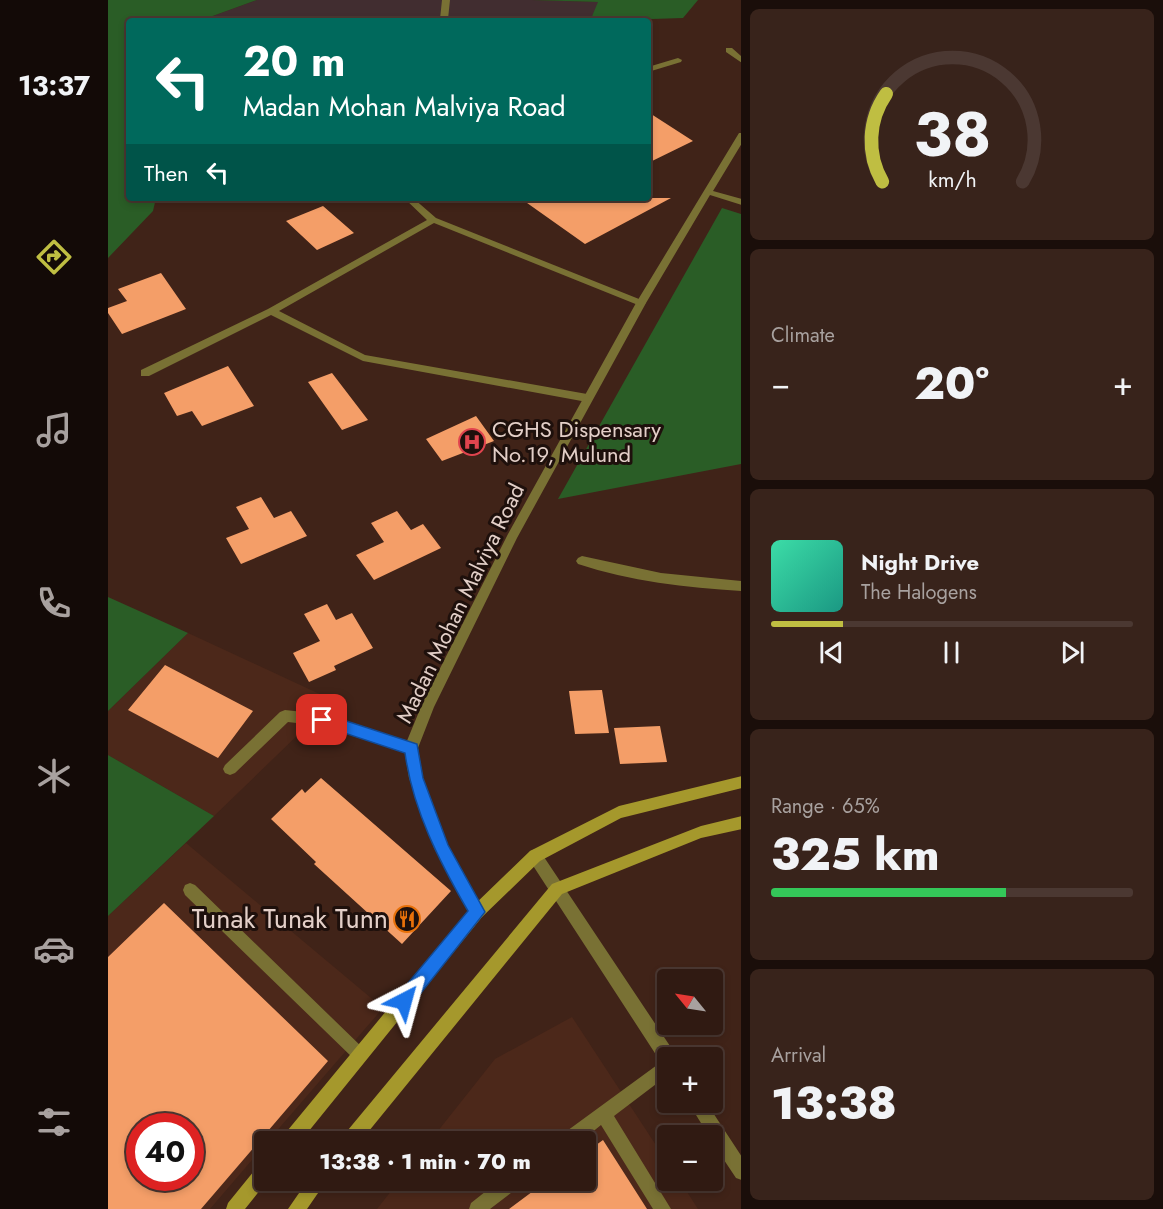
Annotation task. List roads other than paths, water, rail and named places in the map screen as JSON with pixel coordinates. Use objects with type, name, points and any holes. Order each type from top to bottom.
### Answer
[{"type":"street","points":[[444,18],[447,0]]},
{"type":"street","points":[[729,50],[741,61]]},
{"type":"street","points":[[651,69],[678,60]]},
{"type":"street","name":"Madan Mohan Malviya Road","points":[[477,912],[441,848],[416,778],[411,748],[428,706],[512,537],[640,303],[741,135]]},
{"type":"street","points":[[708,192],[741,202]]},
{"type":"street","points":[[411,201],[433,220],[640,303]]},
{"type":"street","points":[[145,373],[271,311],[433,220]]},
{"type":"street","points":[[271,311],[363,358],[587,398]]},
{"type":"street","points":[[582,561],[640,576],[694,585],[741,586]]},
{"type":"street","points":[[230,769],[285,716],[322,720],[411,748]]},
{"type":"street","points":[[298,1131],[477,912],[535,855],[619,812],[741,783]]},
{"type":"street","points":[[358,1131],[557,889],[701,832],[741,822]]},
{"type":"street","points":[[535,855],[661,1047]]},
{"type":"street","points":[[190,890],[360,1055]]},
{"type":"street","points":[[580,1131],[657,1073]]},
{"type":"street","points":[[603,1113],[663,1209]]},
{"type":"street","points":[[703,1113],[741,1172]]},
{"type":"street","points":[[234,1209],[254,1184]]},
{"type":"street","points":[[296,1209],[310,1191]]},
{"type":"street","points":[[477,1209],[500,1191]]},
{"type":"place","name":"CGHS Dispensary No.19, Mulund","points":[[472,442]]},
{"type":"place","name":"Tunak Tunak Tunn","points":[[407,919]]}]
